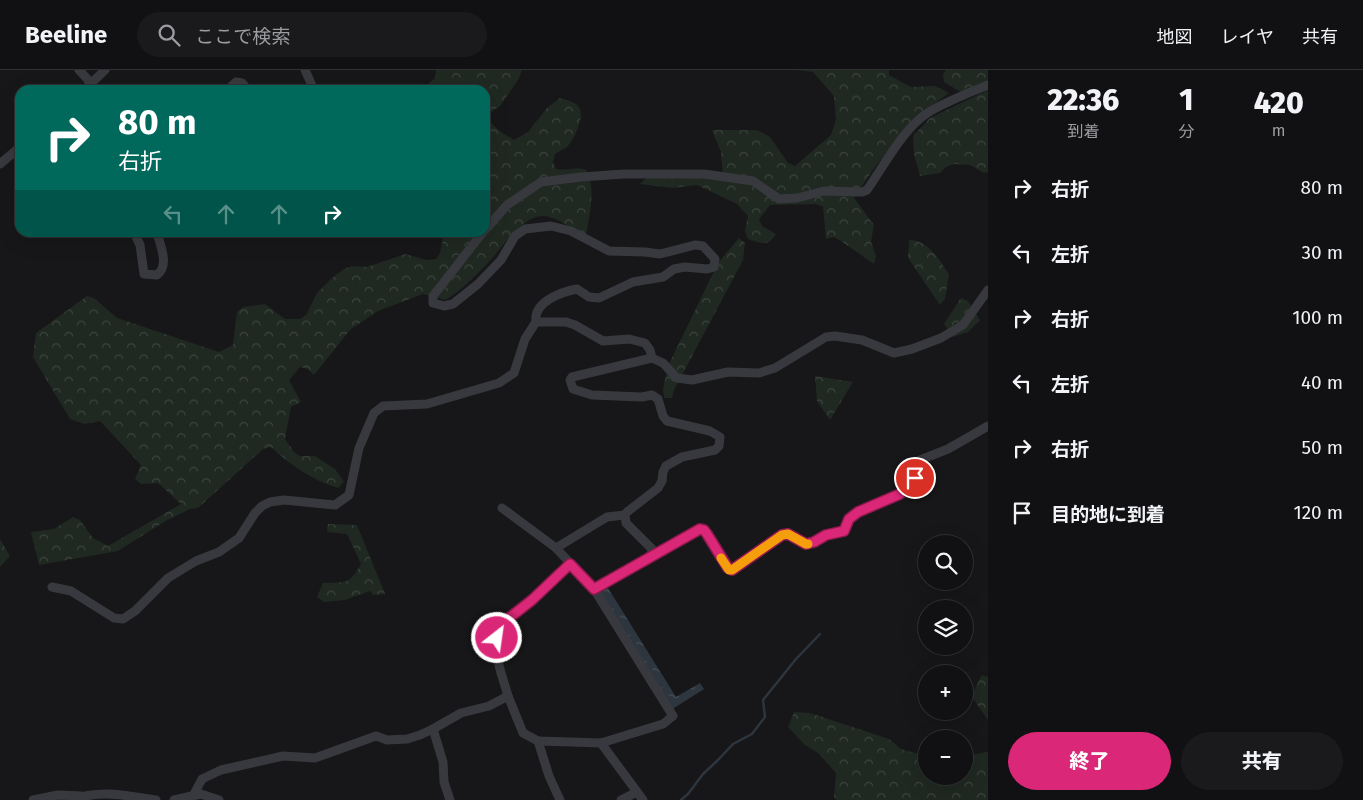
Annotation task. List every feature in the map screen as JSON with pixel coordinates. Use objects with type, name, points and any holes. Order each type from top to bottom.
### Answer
[{"type":"street","points":[[79,70],[93,85]]},
{"type":"street","points":[[95,85],[106,70]]},
{"type":"street","points":[[305,70],[312,85]]},
{"type":"street","points":[[233,85],[236,82],[244,85]]},
{"type":"street","points":[[490,224],[506,205],[541,182],[581,177],[624,174],[704,174],[753,181],[779,199],[797,198],[824,191],[862,192],[867,190],[889,156],[928,112],[988,85]]},
{"type":"street","points":[[0,164],[15,150]]},
{"type":"street","points":[[52,587],[72,591],[114,618],[123,619],[135,611],[168,578],[196,561],[219,552],[239,538],[255,513],[262,506],[270,502],[284,500],[335,505],[350,495],[359,448],[374,413],[383,406],[427,404],[499,383],[514,373],[525,339],[536,322],[535,316],[538,309],[543,304],[564,292],[577,290],[589,297],[599,298],[633,282],[663,277],[674,269],[685,267],[707,269],[714,266],[714,259],[703,246],[695,245],[660,254],[609,251],[571,231],[551,226],[525,229],[515,236],[501,260],[478,284],[453,304],[444,306],[432,303],[433,296],[479,237]]},
{"type":"street","points":[[136,237],[140,245],[144,274],[156,276],[161,272],[164,260],[158,237]]},
{"type":"street","points":[[651,557],[652,549],[626,523],[625,515],[631,507],[658,488],[666,466],[682,457],[715,450],[719,446],[720,437],[710,431],[668,421],[663,416],[658,399],[652,395],[642,397],[592,395],[573,389],[570,380],[572,377],[652,358],[663,363],[677,378],[692,380],[728,372],[758,373],[776,368],[826,337],[835,336],[862,340],[894,352],[912,349],[964,325],[988,290]]},
{"type":"street","points":[[536,322],[566,322],[603,341],[629,339],[644,343],[650,350],[652,358]]},
{"type":"street","points":[[594,589],[700,529],[704,530],[728,568],[732,570],[782,535],[788,534],[806,544],[826,535],[844,531],[849,519],[858,512],[900,494],[908,488],[915,478],[915,462],[948,449],[988,426]]},
{"type":"street","points":[[502,508],[556,548],[594,589],[673,716],[663,724],[601,743],[538,741],[523,732],[508,696],[498,659],[497,638],[501,626],[509,617],[532,600],[570,564]]},
{"type":"street","points":[[556,548],[607,517],[625,515]]},
{"type":"street","points":[[194,794],[202,779],[221,770],[283,756],[310,759],[376,736],[387,740],[406,739],[433,729],[461,713],[488,706],[508,696]]},
{"type":"street","points":[[433,729],[443,762],[444,782],[450,800]]},
{"type":"street","points":[[538,741],[549,776],[560,800]]},
{"type":"street","points":[[601,743],[643,800]]},
{"type":"street","points":[[621,800],[637,792]]},
{"type":"street","points":[[33,800],[58,794],[101,797],[127,795],[156,800]]},
{"type":"street","points":[[174,800],[194,794],[207,795],[219,800]]},
{"type":"street","points":[[72,800],[82,796]]},
{"type":"green space","points":[[436,70],[522,70],[518,80],[500,106],[490,113],[490,85],[427,85],[435,78]]},
{"type":"green space","points":[[797,70],[889,70],[889,75],[911,87],[935,86],[949,93],[914,119],[875,167],[854,198],[874,225],[871,242],[876,256],[874,264],[834,237],[826,239],[823,207],[816,204],[770,205],[759,219],[762,226],[776,234],[767,243],[760,243],[748,239],[745,231],[748,216],[737,204],[697,185],[673,188],[640,184],[645,179],[661,176],[723,177],[721,152],[712,130],[756,130],[763,133],[770,137],[788,163],[795,166],[831,135],[836,120],[834,96],[813,72]]},
{"type":"green space","points":[[946,70],[988,70],[988,82],[964,94],[944,82],[943,74]]},
{"type":"green space","points":[[988,90],[988,172],[984,173],[970,165],[954,164],[946,167],[940,173],[920,176],[914,154],[913,136],[930,118]]},
{"type":"green space","points":[[560,98],[577,105],[581,113],[580,123],[568,146],[555,154],[553,162],[556,169],[579,168],[586,170],[592,194],[586,236],[554,218],[544,216],[527,221],[512,234],[467,284],[451,297],[445,300],[423,294],[378,311],[350,330],[314,375],[308,369],[300,367],[289,380],[301,402],[291,407],[285,439],[294,452],[300,456],[315,456],[335,469],[344,482],[338,488],[303,472],[271,447],[263,449],[198,508],[190,509],[164,522],[118,551],[39,565],[31,532],[54,529],[73,517],[80,520],[93,538],[108,546],[181,504],[158,483],[141,484],[135,479],[141,465],[100,421],[84,424],[70,419],[33,357],[36,333],[87,296],[94,298],[117,318],[219,352],[233,345],[237,312],[243,307],[265,304],[285,319],[300,319],[306,315],[317,293],[344,269],[352,266],[367,267],[405,254],[427,260],[436,259],[440,253],[443,237],[490,237],[490,121],[495,127],[514,140],[528,132],[547,108]]},
{"type":"green space","points":[[739,238],[745,243],[743,260],[674,390],[672,398],[664,398],[663,389],[668,366],[718,263]]},
{"type":"green space","points":[[909,240],[922,243],[928,247],[949,274],[945,299],[940,305],[908,258]]},
{"type":"green space","points":[[961,298],[968,301],[980,320],[968,332],[953,337],[944,324]]},
{"type":"green space","points":[[815,376],[853,382],[830,420],[817,401]]},
{"type":"green space","points":[[328,524],[357,525],[385,594],[373,595],[370,591],[345,600],[324,602],[317,597],[323,583],[337,583],[350,579],[361,564],[347,534],[327,532]]},
{"type":"green space","points":[[0,539],[10,556],[0,567]]},
{"type":"green space","points":[[982,675],[988,677],[988,720],[973,699],[973,692]]},
{"type":"green space","points":[[794,712],[810,713],[889,739],[901,749],[918,754],[918,785],[973,785],[973,754],[988,752],[988,800],[836,800],[834,797],[836,773],[818,753],[805,745],[788,727]]},
{"type":"water","points":[[608,588],[676,697],[700,683],[704,689],[671,710],[599,593]]},
{"type":"waterway","points":[[681,800],[703,774],[733,744],[752,734],[765,717],[763,700],[796,659],[820,634]]},
{"type":"slow traffic","points":[[721,558],[729,570],[732,570],[782,535],[788,534],[808,544]]},
{"type":"route","points":[[497,638],[504,622],[532,600],[562,569],[570,564],[594,589],[700,529],[704,530],[729,570],[732,570],[782,535],[788,534],[806,544],[826,535],[844,531],[849,519],[858,512],[900,494],[908,488],[915,478]]}]
